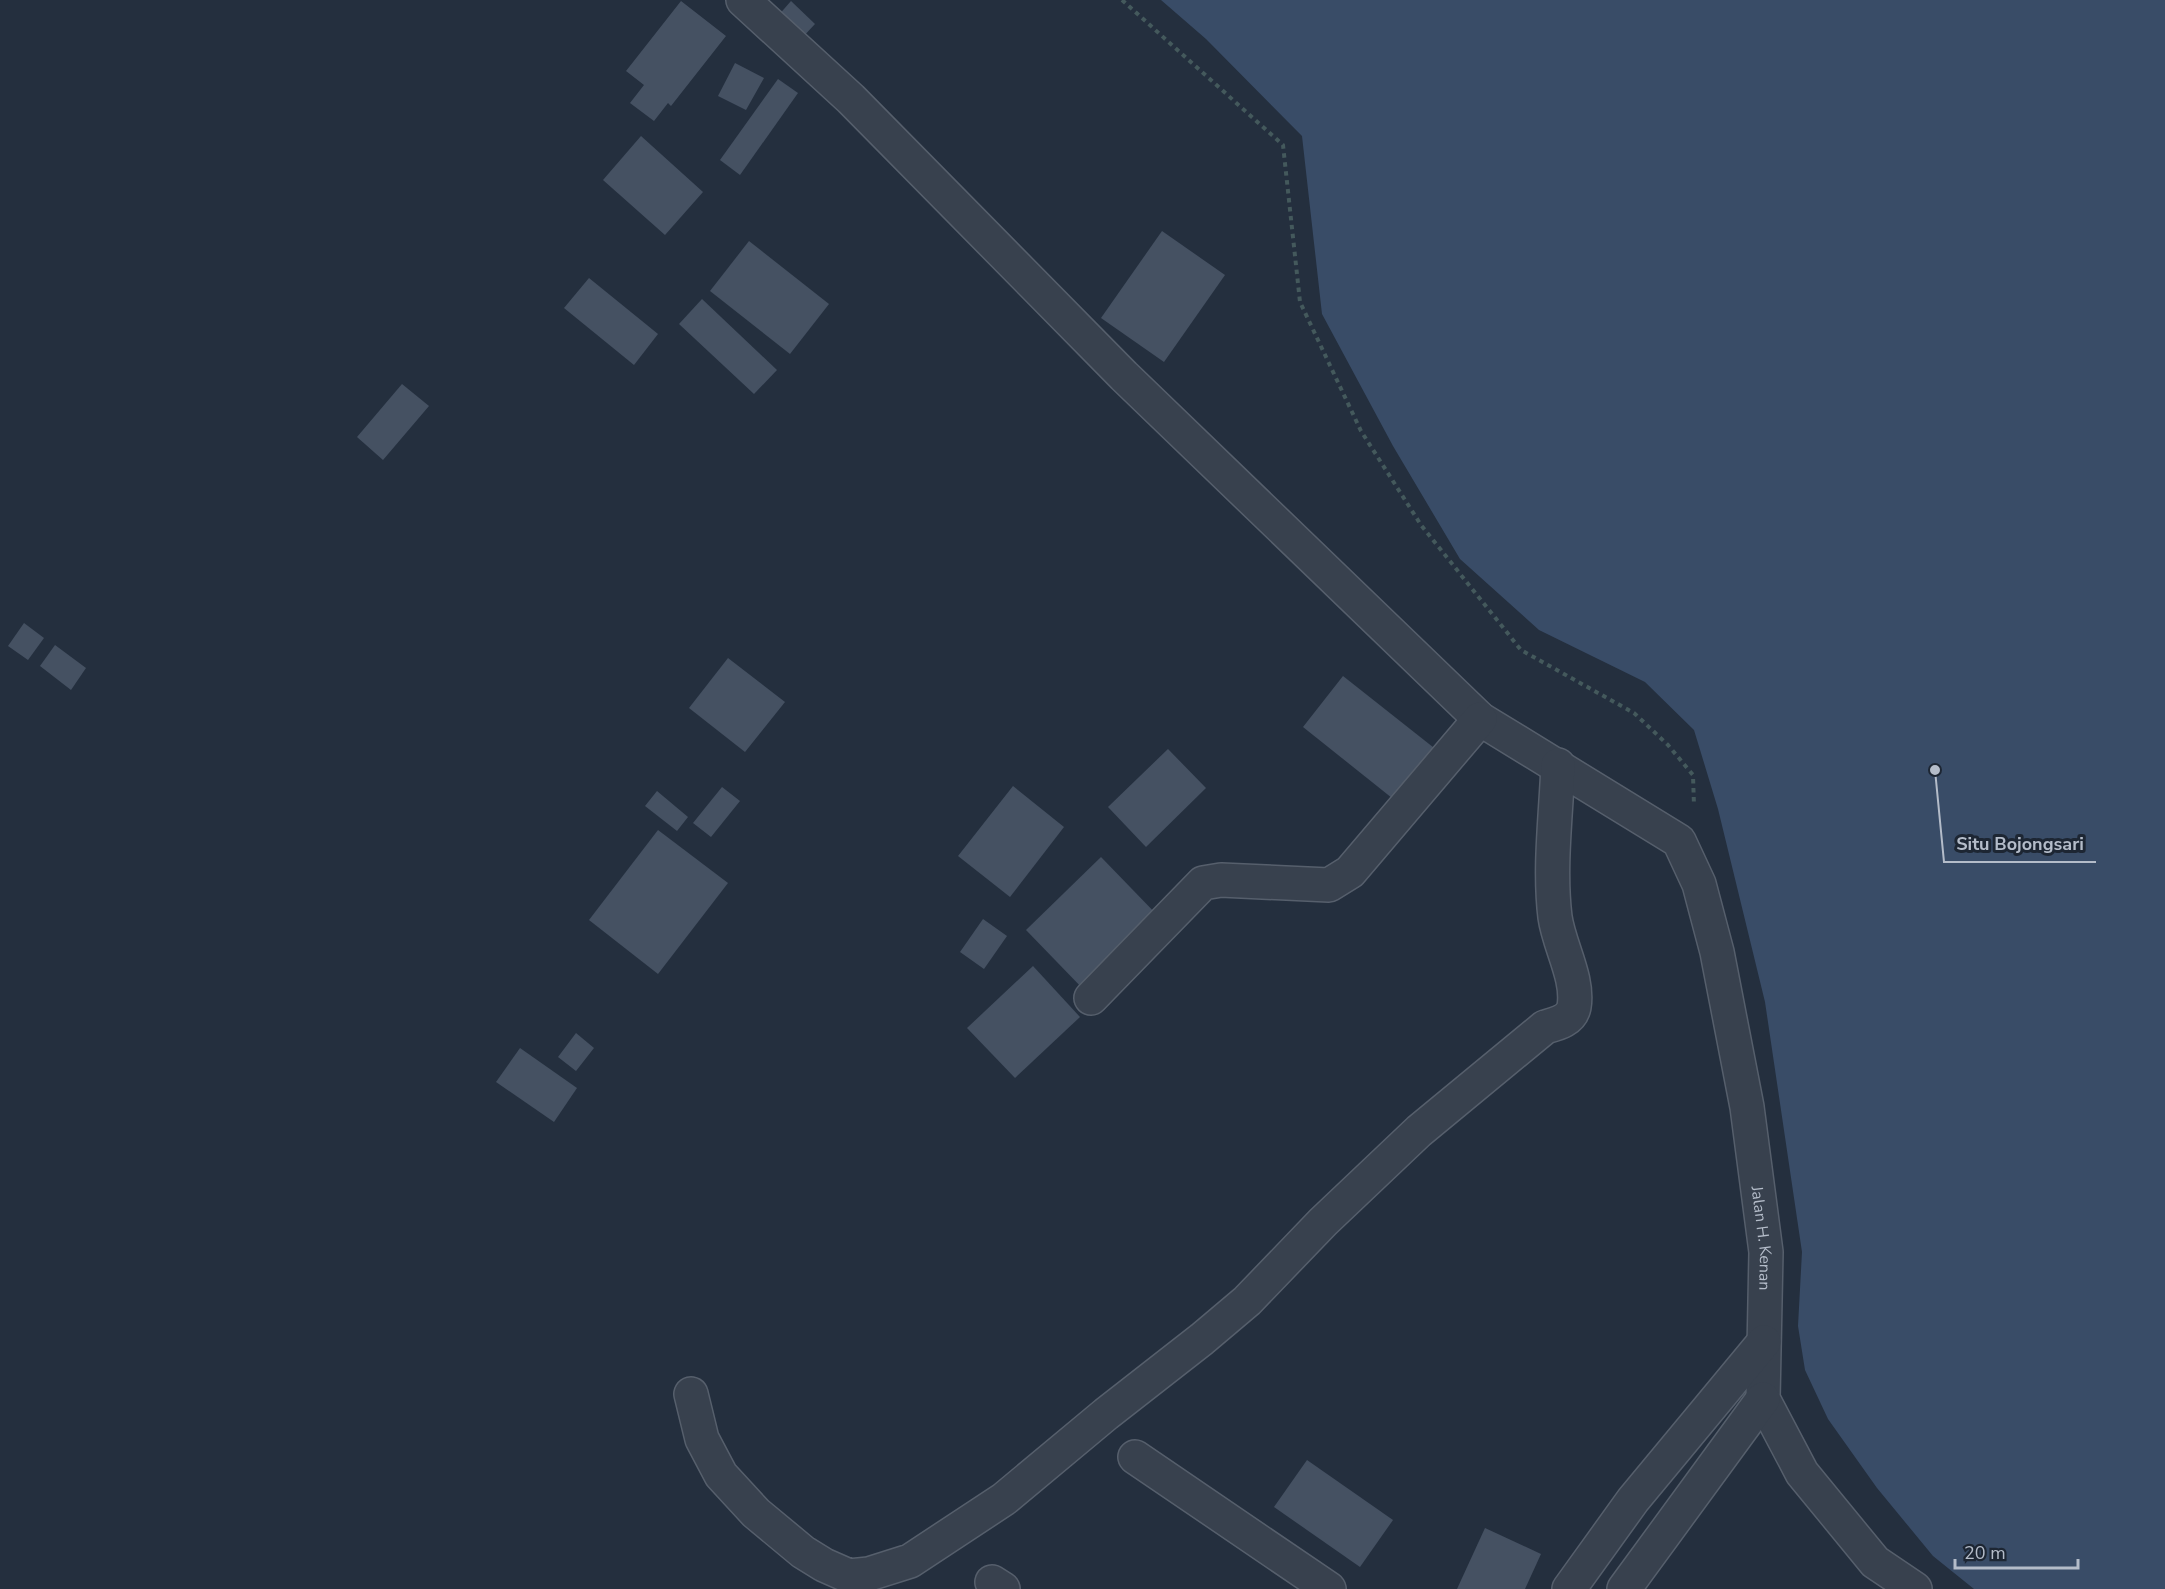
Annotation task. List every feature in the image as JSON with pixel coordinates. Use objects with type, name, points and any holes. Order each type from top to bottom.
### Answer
[{"type":"street","points":[[742,0],[851,99],[1099,351],[1480,719],[1679,841]]},
{"type":"street","points":[[1091,998],[1203,883],[1221,880],[1329,885],[1350,872],[1480,719]]},
{"type":"street","points":[[691,1394],[702,1439],[721,1475],[736,1493],[803,1552],[843,1575],[869,1574],[910,1561],[1004,1499],[1247,1300],[1323,1222],[1419,1131],[1545,1027],[1558,1023],[1570,1014],[1573,1010],[1574,995],[1554,906],[1558,765]]},
{"type":"street","name":"Jalan H. Kenan","points":[[1679,841],[1699,884],[1711,929],[1747,1107],[1766,1252],[1763,1399],[1802,1473],[1875,1562],[1915,1589]]},
{"type":"street","points":[[1569,1589],[1634,1500],[1764,1342]]},
{"type":"street","points":[[1624,1589],[1763,1399]]},
{"type":"street","points":[[1135,1456],[1329,1589]]},
{"type":"path","points":[[1122,0],[1282,145],[1300,302],[1361,431],[1421,525],[1521,650],[1634,713],[1668,745],[1693,775],[1694,813],[1679,841]]},
{"type":"water","points":[[1161,0],[2165,0],[2165,1589],[1974,1589],[1933,1556],[1877,1488],[1828,1419],[1805,1370],[1798,1326],[1802,1252],[1765,1002],[1718,809],[1694,730],[1645,682],[1539,630],[1460,559],[1393,446],[1322,314],[1302,136],[1206,39]]},
{"type":"building","points":[[681,1],[726,36],[671,106],[668,103],[654,121],[630,103],[644,85],[626,71]]},
{"type":"building","points":[[791,1],[815,24],[801,39],[777,17]]},
{"type":"building","points":[[735,63],[764,78],[746,110],[718,96]]},
{"type":"building","points":[[778,79],[798,93],[740,175],[720,160]]},
{"type":"building","points":[[641,136],[703,192],[665,235],[603,180]]},
{"type":"building","points":[[1162,231],[1225,275],[1164,362],[1101,318]]},
{"type":"building","points":[[749,241],[829,304],[790,354],[710,291]]},
{"type":"building","points":[[589,278],[658,334],[634,365],[564,308]]},
{"type":"building","points":[[702,299],[777,370],[754,394],[679,324]]},
{"type":"building","points":[[402,384],[429,406],[383,460],[357,437]]},
{"type":"building","points":[[24,623],[44,638],[28,660],[8,646]]},
{"type":"building","points":[[55,645],[86,668],[71,690],[40,666]]},
{"type":"building","points":[[728,658],[785,702],[745,752],[689,708]]},
{"type":"building","points":[[1343,676],[1443,755],[1402,806],[1303,727]]},
{"type":"building","points":[[1168,749],[1206,788],[1146,847],[1108,807]]},
{"type":"building","points":[[1013,786],[1064,827],[1010,897],[958,856]]},
{"type":"building","points":[[722,787],[740,801],[711,837],[693,823]]},
{"type":"building","points":[[657,791],[688,817],[677,831],[645,806]]},
{"type":"building","points":[[658,830],[728,883],[658,974],[589,920]]},
{"type":"building","points":[[1101,857],[1161,919],[1086,992],[1026,930]]},
{"type":"building","points":[[983,919],[1007,936],[984,969],[960,952]]},
{"type":"building","points":[[1033,966],[1080,1017],[1015,1078],[967,1028]]},
{"type":"building","points":[[576,1033],[594,1048],[576,1071],[558,1057]]},
{"type":"building","points":[[520,1048],[577,1088],[554,1122],[496,1082]]},
{"type":"building","points":[[1307,1460],[1393,1520],[1360,1567],[1274,1507]]},
{"type":"building","points":[[1485,1528],[1541,1554],[1525,1589],[1457,1589]]},
{"type":"place","name":"Situ Bojongsari","points":[[1935,770]]}]
